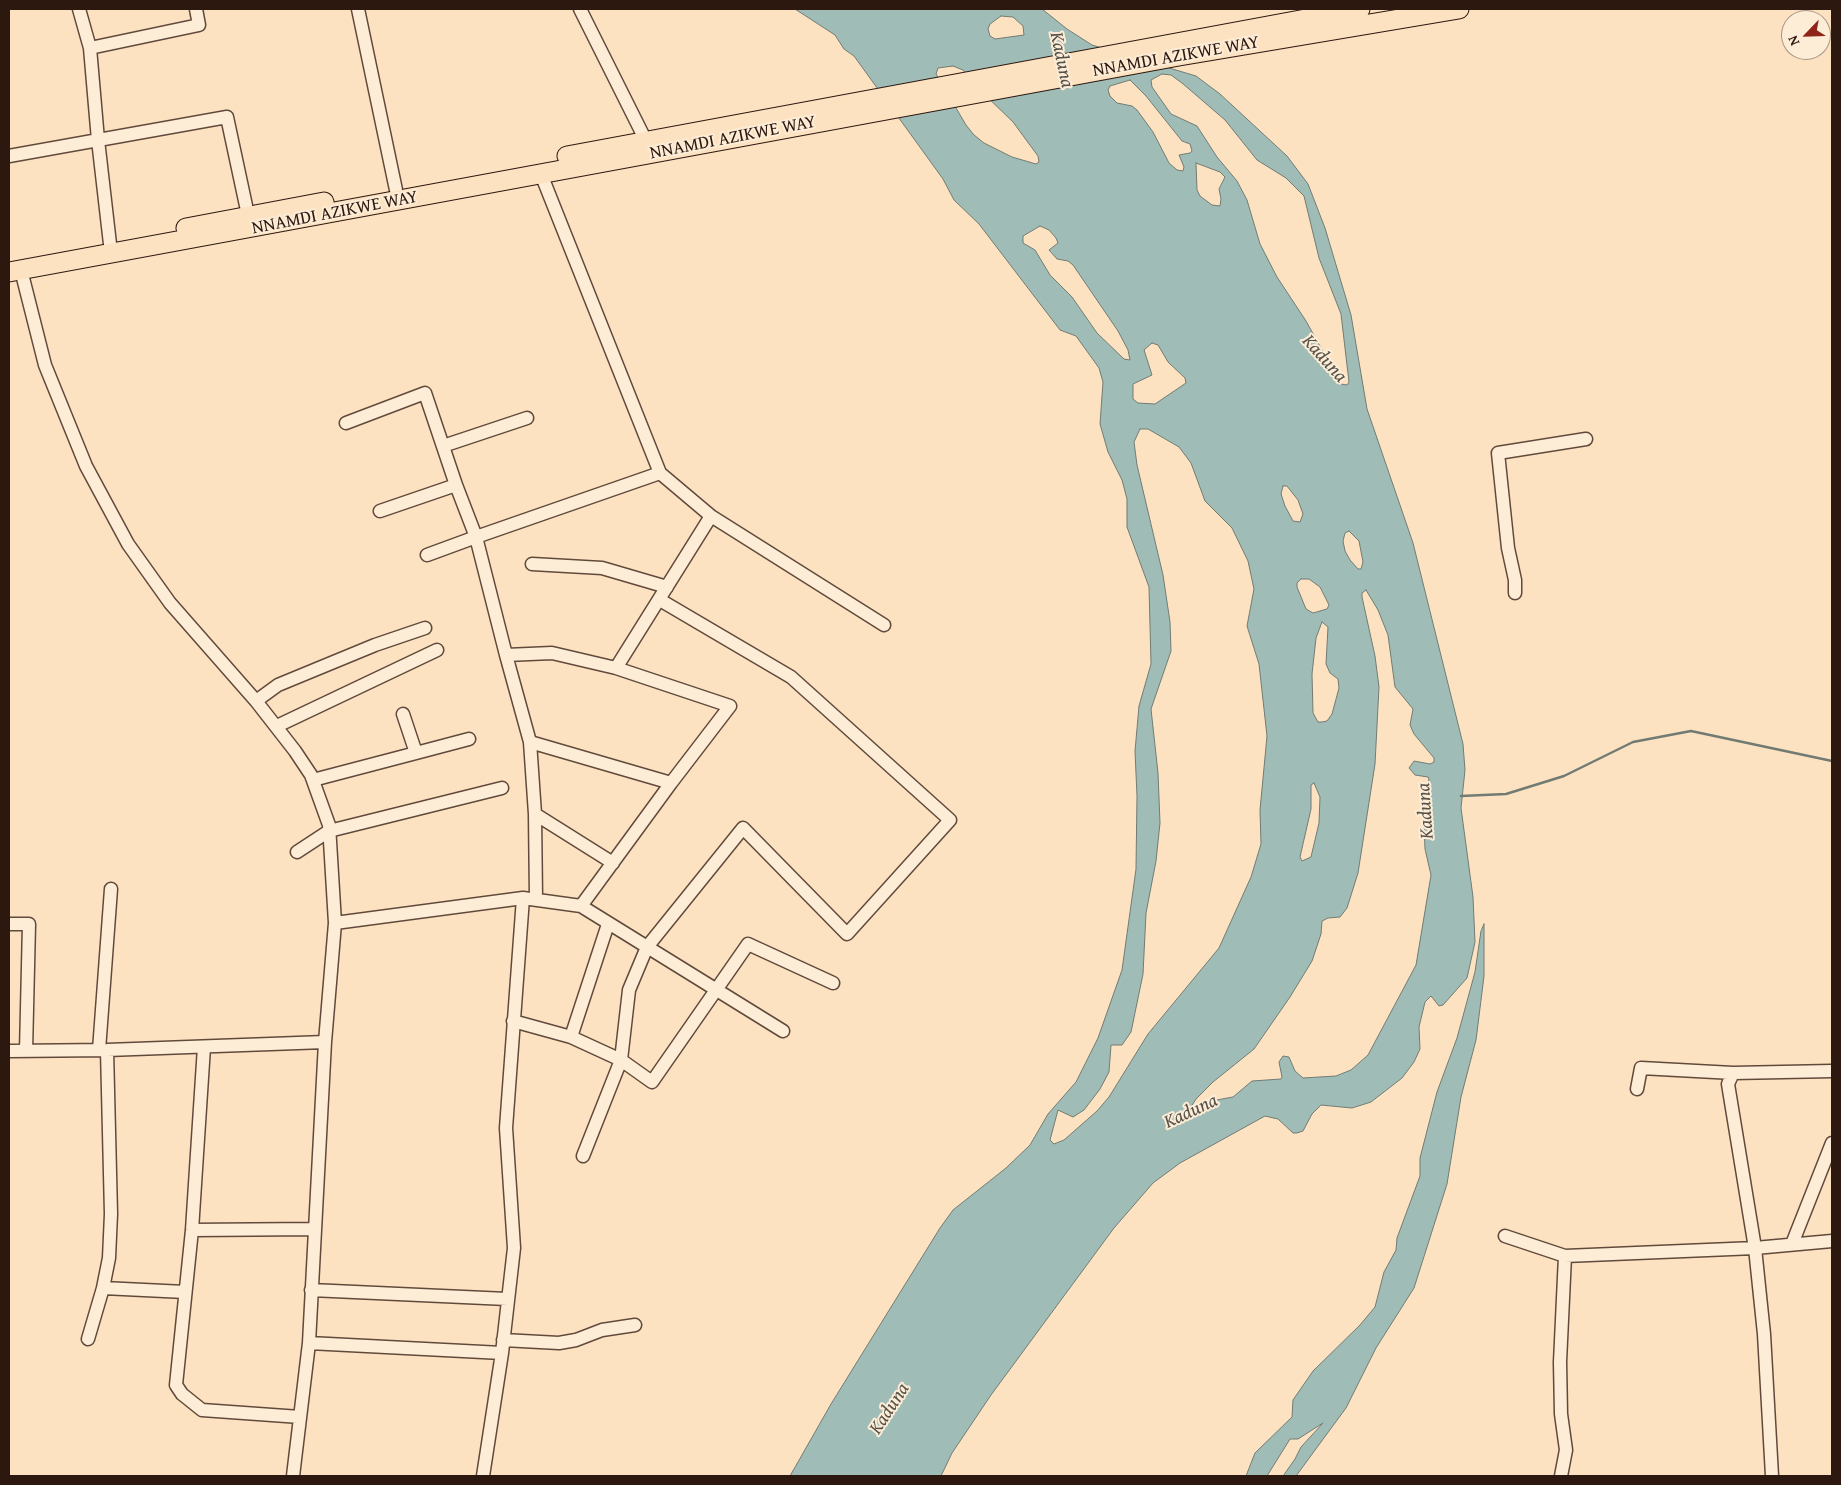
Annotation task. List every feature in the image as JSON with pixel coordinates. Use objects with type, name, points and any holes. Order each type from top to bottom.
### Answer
[{"type":"highway","name":"NNAMDI AZIKWE WAY","points":[[13,268],[541,174],[836,112],[1177,49],[1360,9]]},
{"type":"highway","name":"NNAMDI AZIKWE WAY","points":[[1177,49],[1459,9]]},
{"type":"highway","name":"NNAMDI AZIKWE WAY","points":[[13,268],[110,244],[248,215],[396,190],[646,141],[836,112]]},
{"type":"street","points":[[79,9],[90,48],[110,244]]},
{"type":"street","points":[[90,48],[199,25],[196,9]]},
{"type":"street","points":[[358,9],[396,190]]},
{"type":"street","points":[[580,9],[646,141]]},
{"type":"street","points":[[9,156],[227,117],[248,215]]},
{"type":"street","points":[[541,174],[660,473],[711,516],[884,625]]},
{"type":"street","points":[[13,268],[45,365],[86,466],[128,544],[170,604],[256,701],[295,751],[313,780],[329,831],[335,923],[325,1042],[309,1343],[293,1476],[300,1476]]},
{"type":"street","points":[[346,423],[425,393],[476,537],[530,742],[535,814],[530,898],[513,1020],[506,1128],[514,1248],[503,1346],[483,1476]]},
{"type":"street","points":[[443,446],[527,418]]},
{"type":"street","points":[[1515,593],[1515,580],[1508,548],[1498,453],[1586,439]]},
{"type":"street","points":[[427,555],[660,473]]},
{"type":"street","points":[[380,511],[456,485]]},
{"type":"street","points":[[616,668],[711,516]]},
{"type":"street","points":[[532,564],[602,568],[668,587]]},
{"type":"street","points":[[583,1156],[621,1060],[629,990],[648,947],[743,828],[848,934],[950,820],[791,677],[660,600]]},
{"type":"street","points":[[256,701],[278,685],[375,645],[425,628]]},
{"type":"street","points":[[277,726],[437,650]]},
{"type":"street","points":[[506,655],[552,653],[616,668],[730,706],[581,906]]},
{"type":"street","points":[[402,714],[416,753]]},
{"type":"street","points":[[313,780],[469,739]]},
{"type":"street","points":[[530,742],[671,783]]},
{"type":"street","points":[[297,852],[329,831],[502,788]]},
{"type":"street","points":[[535,814],[613,863]]},
{"type":"street","points":[[88,1339],[103,1288],[109,1258],[111,1214],[103,1050],[111,889]]},
{"type":"street","points":[[335,923],[530,898],[581,906],[783,1031]]},
{"type":"street","points":[[9,924],[29,924],[26,1051]]},
{"type":"street","points":[[571,1037],[608,924]]},
{"type":"street","points":[[513,1020],[571,1037],[621,1060],[652,1082],[748,944],[833,983]]},
{"type":"street","points":[[9,1051],[103,1050],[325,1042]]},
{"type":"street","points":[[204,1047],[192,1230],[176,1369],[176,1385],[182,1394],[202,1410],[300,1417]]},
{"type":"street","points":[[1637,1089],[1641,1068],[1733,1073],[1832,1071]]},
{"type":"street","points":[[1733,1073],[1728,1084],[1755,1248],[1764,1334],[1772,1476]]},
{"type":"street","points":[[1792,1244],[1832,1143]]},
{"type":"street","points":[[192,1230],[314,1229]]},
{"type":"street","points":[[1505,1236],[1566,1256],[1755,1248],[1832,1241]]},
{"type":"street","points":[[1561,1476],[1566,1450],[1561,1414],[1560,1362],[1566,1256]]},
{"type":"street","points":[[103,1288],[185,1292]]},
{"type":"street","points":[[311,1290],[507,1299]]},
{"type":"street","points":[[309,1343],[503,1346],[559,1343],[576,1340],[602,1330],[634,1325]]},
{"type":"water","name":"Kaduna","points":[[795,9],[1042,9],[1067,29],[1092,45],[1196,76],[1220,94],[1287,156],[1308,184],[1325,228],[1351,315],[1367,409],[1413,543],[1463,744],[1465,770],[1461,808],[1473,897],[1475,942],[1467,978],[1443,1005],[1439,1006],[1431,996],[1425,1002],[1419,1027],[1420,1049],[1414,1062],[1402,1078],[1371,1102],[1352,1108],[1321,1105],[1312,1114],[1303,1131],[1297,1133],[1293,1133],[1278,1119],[1265,1116],[1180,1163],[1153,1183],[1114,1228],[991,1395],[952,1453],[941,1476],[790,1476],[831,1404],[940,1228],[953,1210],[1006,1168],[1030,1145],[1048,1114],[1076,1082],[1098,1038],[1122,970],[1136,869],[1137,796],[1135,751],[1139,706],[1151,664],[1149,587],[1127,527],[1127,499],[1122,480],[1108,452],[1100,424],[1103,382],[1099,368],[1076,336],[1060,330],[979,224],[954,200],[943,179],[854,56],[844,49],[835,35]],"holes":[[[1001,16],[1013,17],[1023,26],[1024,35],[995,39],[990,36],[988,29],[990,24]],[[953,66],[963,70],[982,92],[1013,122],[1038,156],[1039,162],[1036,164],[1012,157],[984,143],[966,125],[936,74],[938,68]],[[1162,74],[1171,75],[1225,120],[1257,160],[1286,178],[1304,196],[1319,258],[1341,314],[1349,382],[1347,385],[1341,384],[1306,321],[1277,277],[1260,244],[1247,200],[1237,181],[1217,157],[1197,126],[1171,114],[1152,87],[1151,80]],[[1130,80],[1146,96],[1182,141],[1190,144],[1192,151],[1179,155],[1184,167],[1183,171],[1177,170],[1169,163],[1153,132],[1137,110],[1132,106],[1117,103],[1110,96],[1108,90],[1110,86]],[[1196,163],[1220,172],[1225,177],[1219,189],[1220,206],[1212,205],[1200,196],[1197,190]],[[1040,226],[1049,230],[1056,238],[1058,243],[1049,250],[1057,259],[1068,261],[1073,265],[1118,331],[1128,350],[1130,360],[1124,359],[1097,333],[1072,297],[1050,275],[1035,250],[1023,243],[1023,236]],[[1152,343],[1158,345],[1168,362],[1185,378],[1186,383],[1155,404],[1138,403],[1133,399],[1133,384],[1152,375],[1144,350]],[[1140,429],[1148,429],[1179,447],[1191,463],[1205,501],[1232,528],[1248,561],[1254,589],[1247,626],[1259,664],[1267,736],[1260,810],[1261,844],[1251,877],[1219,948],[1148,1034],[1109,1097],[1097,1111],[1064,1140],[1054,1144],[1050,1140],[1058,1110],[1073,1117],[1084,1110],[1100,1089],[1109,1072],[1111,1045],[1122,1045],[1131,1032],[1143,974],[1146,913],[1156,861],[1160,823],[1158,773],[1151,709],[1171,651],[1170,622],[1163,575],[1137,465],[1134,442]],[[1283,486],[1287,486],[1298,500],[1303,514],[1300,522],[1293,521],[1281,494]],[[1349,531],[1359,541],[1363,562],[1361,569],[1358,569],[1345,551],[1343,541],[1345,533]],[[1301,579],[1309,579],[1320,587],[1329,605],[1327,609],[1313,613],[1306,609],[1297,587],[1297,583]],[[1366,590],[1378,610],[1388,635],[1395,687],[1413,709],[1410,725],[1414,734],[1434,758],[1434,762],[1430,764],[1414,761],[1409,768],[1415,775],[1428,777],[1429,779],[1423,797],[1425,849],[1431,875],[1416,965],[1368,1055],[1351,1070],[1336,1076],[1303,1078],[1295,1071],[1289,1057],[1283,1056],[1279,1062],[1281,1079],[1252,1081],[1233,1097],[1206,1102],[1189,1110],[1196,1099],[1213,1082],[1254,1049],[1312,961],[1321,934],[1322,921],[1328,918],[1340,917],[1347,908],[1358,873],[1375,764],[1379,687],[1375,656],[1362,597],[1362,593]],[[1322,622],[1328,627],[1326,664],[1330,673],[1338,679],[1339,688],[1332,714],[1327,721],[1318,722],[1313,713],[1312,674],[1316,638]],[[1314,783],[1320,797],[1319,823],[1311,857],[1302,861],[1300,857],[1311,809],[1311,785]]]},
{"type":"water","points":[[1484,924],[1484,976],[1476,1040],[1461,1097],[1447,1184],[1414,1288],[1376,1348],[1346,1408],[1296,1476],[1283,1476],[1301,1447],[1323,1423],[1298,1439],[1290,1439],[1267,1476],[1246,1476],[1255,1453],[1292,1417],[1293,1400],[1313,1371],[1360,1325],[1375,1307],[1384,1272],[1396,1250],[1397,1238],[1420,1176],[1420,1158],[1437,1092],[1457,1038],[1475,972],[1481,931]]},
{"type":"waterway","points":[[1461,796],[1506,794],[1564,776],[1633,742],[1691,731],[1832,761]]}]
